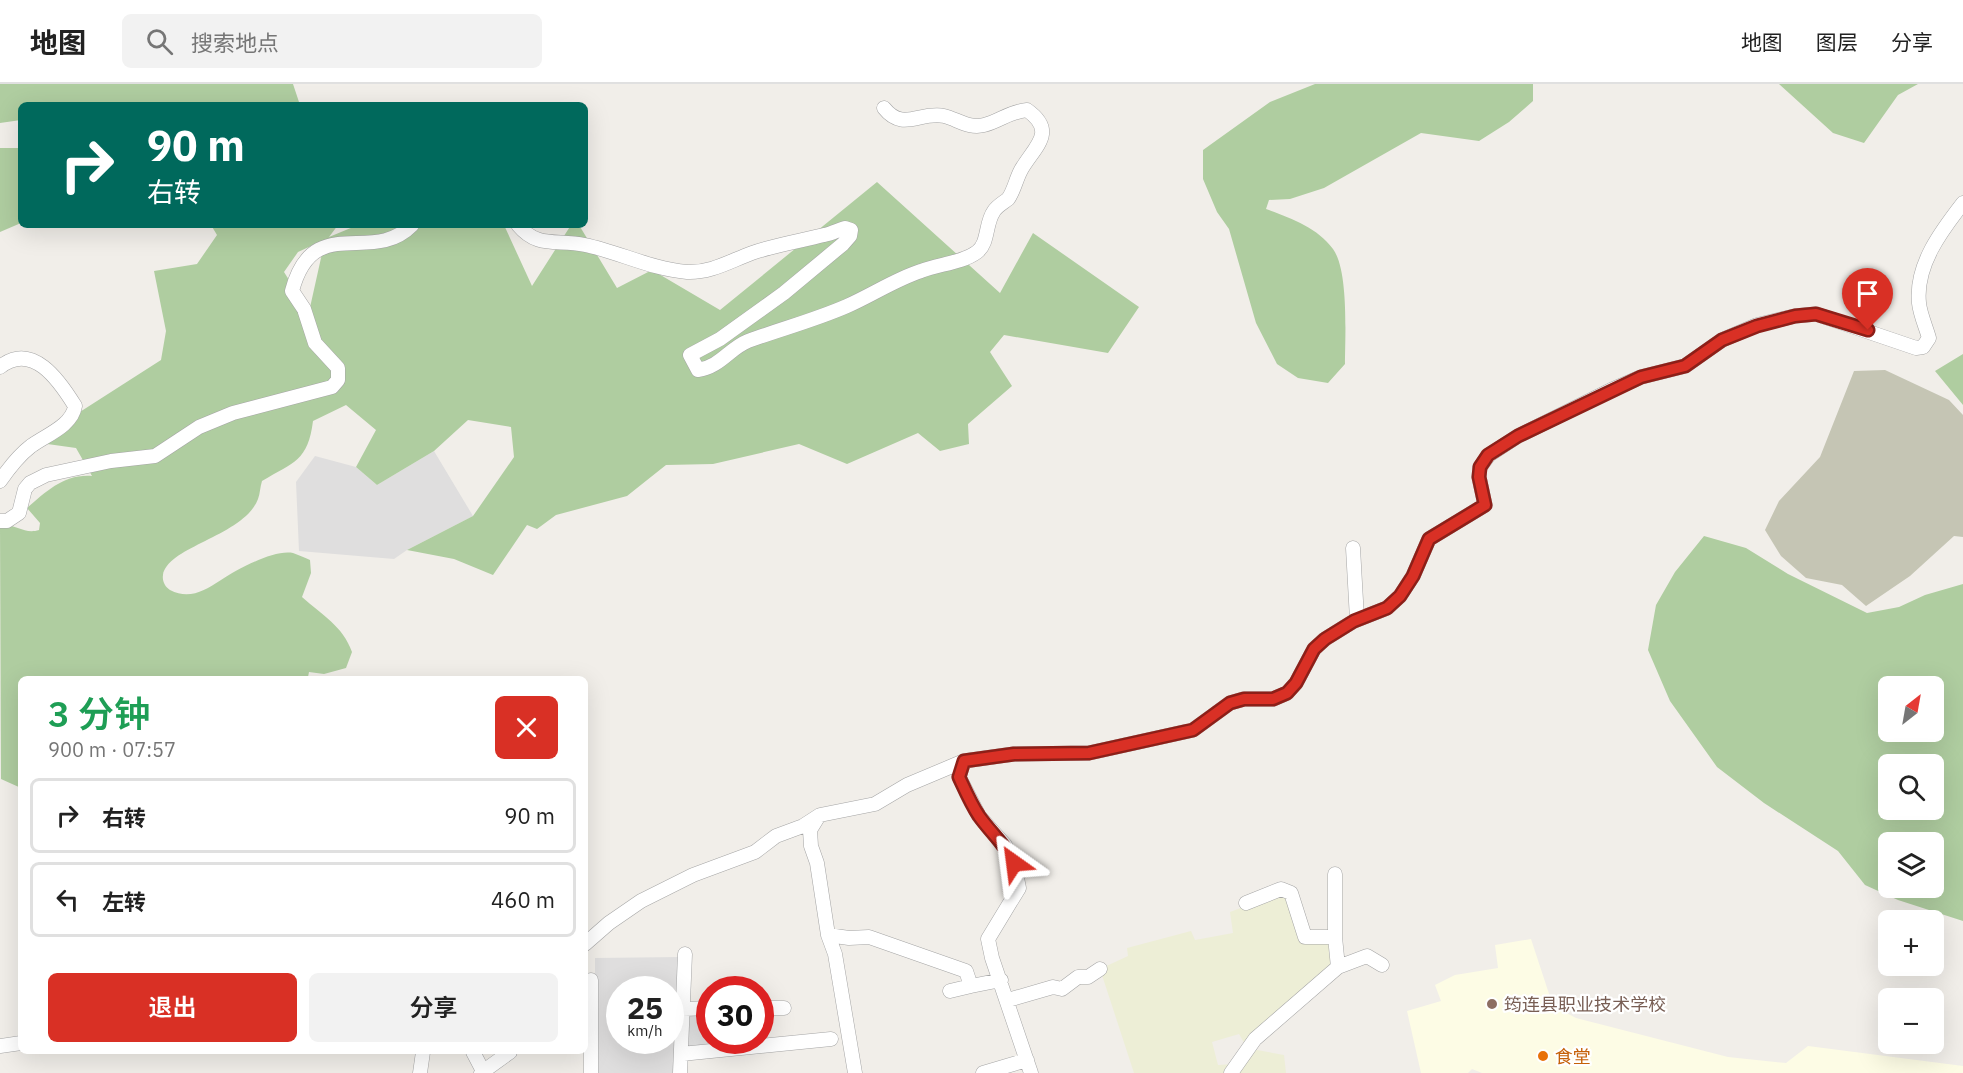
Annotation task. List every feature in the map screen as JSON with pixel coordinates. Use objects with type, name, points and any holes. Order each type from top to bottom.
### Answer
[{"type":"street","points":[[521,228],[529,238],[540,242],[575,243],[612,250],[655,267],[689,272],[723,267],[751,254],[845,228],[851,230],[850,236],[843,244],[792,287],[720,339],[690,355],[694,367],[698,370],[706,369],[721,362],[746,342],[783,332],[846,306],[920,271],[977,252],[984,244],[989,220],[995,209],[1009,197],[1021,170],[1042,136],[1043,128],[1037,117],[1027,110],[1010,112],[984,125],[970,125],[943,116],[904,120],[891,117],[884,108]]},
{"type":"street","points":[[588,941],[609,923],[641,901],[693,875],[755,852],[776,836],[803,826],[820,815],[875,804],[907,785],[964,761],[1014,754],[1089,753],[1193,730],[1230,703],[1244,699],[1273,699],[1287,693],[1296,683],[1314,649],[1325,639],[1357,619],[1387,608],[1400,596],[1413,576],[1429,539],[1485,505],[1479,477],[1480,467],[1488,455],[1518,436],[1641,377],[1685,366],[1722,340],[1757,326],[1795,316],[1816,314],[1916,348],[1923,347],[1929,338],[1919,303],[1920,282],[1928,257],[1963,203]]},
{"type":"street","points":[[0,521],[7,521],[19,513],[24,489],[30,483],[46,475],[111,461],[155,456],[199,427],[233,413],[332,387],[338,380],[338,368],[315,343],[304,309],[292,291],[297,273],[304,259],[318,250],[335,244],[369,243],[391,238],[407,228]]},
{"type":"street","points":[[0,368],[18,358],[33,359],[57,380],[75,406],[74,414],[66,423],[39,441],[0,461]]},
{"type":"street","points":[[0,481],[13,463],[39,441]]},
{"type":"street","points":[[1353,548],[1357,619]]},
{"type":"street","points":[[964,761],[959,777],[979,816],[1005,845],[1014,863],[1018,888],[988,939],[992,958],[1029,1066],[983,1073]]},
{"type":"street","points":[[820,815],[810,830],[811,846],[817,863],[828,935],[835,954],[855,1073]]},
{"type":"street","points":[[1335,874],[1335,938],[1338,967]]},
{"type":"street","points":[[1246,903],[1281,889],[1291,893],[1305,937],[1335,938]]},
{"type":"street","points":[[828,935],[849,938],[869,937],[966,971],[971,986]]},
{"type":"street","points":[[684,981],[685,954]]},
{"type":"street","points":[[1231,1073],[1255,1039],[1338,967],[1367,956],[1382,965]]},
{"type":"street","points":[[1008,1000],[1053,987],[1062,989],[1078,976],[1088,977],[1100,969]]},
{"type":"street","points":[[591,980],[591,1073]]},
{"type":"street","points":[[950,991],[1001,980]]},
{"type":"street","points":[[774,1008],[784,1008]]},
{"type":"street","points":[[684,1054],[831,1039]]},
{"type":"street","points":[[0,1046],[18,1043]]},
{"type":"street","points":[[420,1073],[423,1054]]},
{"type":"street","points":[[473,1054],[483,1073],[507,1054]]},
{"type":"street","points":[[680,1073],[681,1054]]},
{"type":"shaded area","points":[[1885,370],[1949,400],[1963,415],[1963,537],[1954,536],[1910,576],[1866,606],[1842,585],[1806,578],[1781,556],[1765,530],[1779,501],[1820,457],[1854,371]]},
{"type":"shaded area","points":[[434,451],[473,516],[394,559],[299,551],[296,482],[315,456],[356,467],[377,485]]},
{"type":"shaded area","points":[[1278,894],[1288,896],[1303,940],[1330,940],[1338,967],[1246,1046],[1239,1034],[1212,1042],[1218,1065],[1234,1064],[1228,1073],[1134,1073],[1100,969],[1128,956],[1127,948],[1191,931],[1195,940],[1233,933],[1230,912]]},
{"type":"shaded area","name":"筠连县职业技术学校","points":[[1531,939],[1553,1006],[1576,1018],[1728,1057],[1786,1063],[1808,1046],[1963,1066],[1963,1073],[1482,1073],[1472,1069],[1468,1073],[1421,1073],[1407,1011],[1441,1001],[1435,985],[1455,975],[1498,968],[1495,945]]},
{"type":"shaded area","points":[[681,957],[680,976],[606,976],[606,1054],[678,1054],[677,1073],[595,1073],[595,958]]},
{"type":"shaded area","points":[[686,1014],[696,1014],[696,1049],[684,1049]]},
{"type":"shaded area","points":[[1252,1049],[1284,1055],[1286,1073],[1236,1073]]},
{"type":"green space","points":[[0,84],[293,84],[299,102],[18,102],[18,120],[0,123]]},
{"type":"green space","points":[[1315,84],[1533,84],[1533,101],[1509,122],[1479,141],[1421,133],[1324,188],[1290,199],[1269,200],[1266,209],[1311,229],[1327,241],[1338,259],[1344,288],[1345,364],[1328,383],[1298,378],[1277,364],[1256,323],[1229,229],[1217,212],[1203,179],[1203,150],[1270,102]]},
{"type":"green space","points":[[1779,84],[1918,84],[1898,95],[1864,143],[1833,133]]},
{"type":"green space","points":[[0,148],[18,148],[18,224],[0,232]]},
{"type":"green space","points":[[877,182],[1000,293],[1033,233],[1139,307],[1108,353],[1004,335],[990,352],[1012,386],[968,424],[969,444],[940,451],[918,433],[847,464],[799,444],[713,464],[666,465],[627,496],[556,515],[537,529],[527,525],[493,575],[454,559],[407,550],[473,516],[514,457],[511,427],[468,420],[434,451],[377,485],[356,467],[376,430],[346,405],[313,421],[311,434],[303,453],[291,464],[262,481],[258,499],[250,512],[223,532],[178,556],[168,565],[163,577],[164,584],[170,590],[190,594],[209,588],[236,571],[276,554],[293,553],[310,560],[311,573],[302,597],[337,628],[348,643],[352,652],[346,668],[324,674],[309,672],[308,676],[18,676],[18,787],[1,779],[0,526],[5,525],[28,531],[39,530],[40,523],[27,508],[64,481],[92,476],[76,448],[33,442],[161,360],[166,331],[154,271],[197,264],[217,235],[213,228],[336,228],[329,237],[351,228],[505,228],[532,286],[569,228],[581,228],[617,288],[652,270],[720,310]],"holes":[[[325,240],[309,312],[284,272],[298,252]]]},
{"type":"green space","points":[[1963,354],[1963,405],[1935,371]]},
{"type":"green space","points":[[1704,536],[1746,548],[1788,574],[1867,613],[1899,607],[1925,595],[1963,584],[1963,921],[1944,915],[1944,910],[1929,910],[1894,898],[1944,898],[1944,832],[1878,832],[1878,891],[1865,885],[1838,851],[1764,803],[1717,767],[1670,701],[1648,650],[1656,605],[1675,572]]},
{"type":"place","name":"筠连县职业技术学校","points":[[1492,1004]]},
{"type":"place","name":"食堂","points":[[1543,1056]]},
{"type":"route","points":[[1014,863],[1005,845],[979,816],[967,794],[959,777],[964,761],[1014,754],[1089,753],[1193,730],[1230,703],[1244,699],[1273,699],[1287,693],[1296,683],[1314,649],[1325,639],[1354,621],[1387,608],[1400,596],[1413,576],[1429,539],[1485,505],[1479,477],[1480,467],[1488,455],[1518,436],[1641,377],[1685,366],[1722,340],[1757,326],[1795,316],[1816,314],[1847,326],[1868,330]]}]
